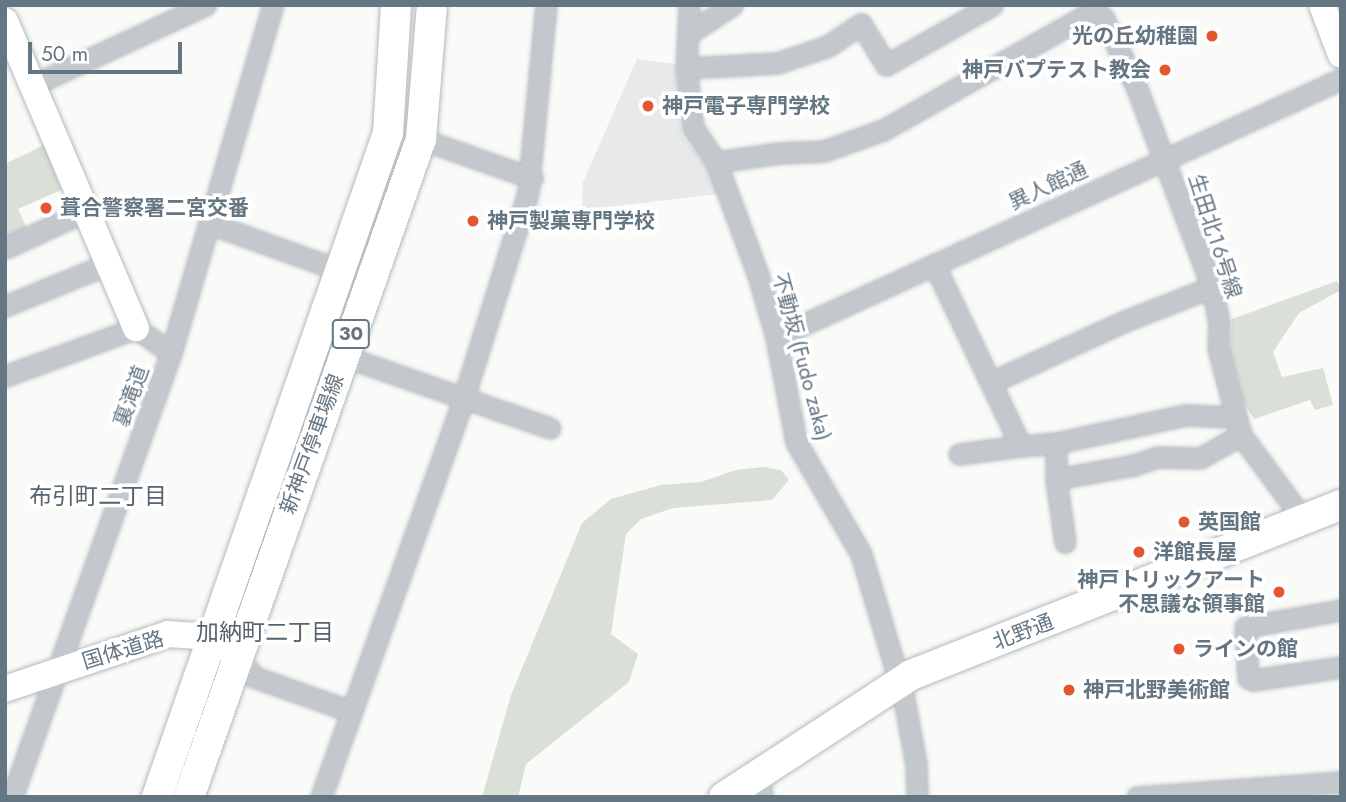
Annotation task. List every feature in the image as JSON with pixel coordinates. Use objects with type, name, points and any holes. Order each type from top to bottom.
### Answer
[{"type":"main road","name":"新神戸停車場線","points":[[157,797],[388,133],[396,5]]},
{"type":"main road","name":"新神戸停車場線","points":[[189,797],[421,139],[432,5]]},
{"type":"main road","name":"北野通","points":[[724,797],[761,785],[911,675],[1341,505]]},
{"type":"street","name":"裏滝道","points":[[12,797],[171,353],[211,224],[273,5]]},
{"type":"street","points":[[321,797],[463,400],[532,178],[546,5]]},
{"type":"street","name":"不動坂 (Fudo zaka)","points":[[690,5],[686,68],[694,128],[716,162],[758,275],[776,337],[796,442],[861,554],[901,682],[916,764],[917,797]]},
{"type":"street","points":[[688,34],[732,5]]},
{"type":"street","points":[[686,68],[777,62],[828,46],[861,24],[886,65],[992,5]]},
{"type":"street","points":[[1322,5],[1341,55]]},
{"type":"street","points":[[33,85],[198,7]]},
{"type":"street","points":[[716,162],[779,153],[824,151],[883,130],[1092,7]]},
{"type":"street","name":"生田北１６号線","points":[[1092,7],[1104,19],[1165,157],[1212,287],[1219,323],[1218,348],[1238,426],[1303,519]]},
{"type":"street","points":[[5,21],[136,328],[171,353]]},
{"type":"street","name":"異人館通","points":[[776,337],[1165,157],[1341,79]]},
{"type":"street","points":[[421,139],[532,178]]},
{"type":"street","points":[[5,248],[86,211]]},
{"type":"street","points":[[211,224],[339,270]]},
{"type":"street","points":[[5,306],[108,264]]},
{"type":"street","points":[[934,264],[1021,446]]},
{"type":"street","points":[[992,382],[1120,323],[1212,287]]},
{"type":"street","points":[[5,376],[136,328]]},
{"type":"street","points":[[343,356],[463,400],[551,428]]},
{"type":"street","points":[[959,454],[1056,443],[1186,415],[1238,426]]},
{"type":"street","points":[[1056,479],[1134,465],[1157,457],[1200,458],[1238,426]]},
{"type":"street","points":[[1056,443],[1056,479],[1065,542]]},
{"type":"street","points":[[1341,610],[1245,627],[1248,678],[1253,680],[1341,667]]},
{"type":"street","name":"国体道路","points":[[5,689],[168,634],[212,637]]},
{"type":"street","points":[[212,637],[237,656],[254,677],[350,711]]},
{"type":"street","points":[[1137,797],[1321,789],[1341,782]]},
{"type":"shaded area","name":"神戸電子専門学校","points":[[637,59],[675,64],[682,135],[708,168],[718,194],[582,210],[583,182]]},
{"type":"shaded area","points":[[44,145],[61,190],[18,209],[29,233],[5,243],[5,164]]},
{"type":"shaded area","points":[[1337,281],[1341,290],[1299,313],[1273,352],[1282,377],[1323,368],[1333,405],[1315,410],[1310,400],[1254,419],[1243,401],[1230,351],[1232,319]]},
{"type":"shaded area","points":[[763,467],[781,470],[789,480],[772,500],[673,508],[641,519],[626,534],[611,634],[638,654],[629,682],[526,764],[518,797],[482,797],[511,695],[582,523],[611,499],[661,485],[701,482],[736,470]]},
{"type":"place","name":"光の丘幼稚園","points":[[1212,36]]},
{"type":"place","name":"神戸バプテスト教会","points":[[1165,70]]},
{"type":"place","name":"神戸電子専門学校","points":[[648,106]]},
{"type":"place","name":"葺合警察署二宮交番","points":[[46,208]]},
{"type":"place","name":"神戸製菓専門学校","points":[[473,221]]},
{"type":"place","name":"英国館","points":[[1184,522]]},
{"type":"place","name":"洋館長屋","points":[[1139,552]]},
{"type":"place","name":"神戸トリックアート 不思議な領事館","points":[[1279,592]]},
{"type":"place","name":"ラインの館","points":[[1179,649]]},
{"type":"place","name":"神戸北野美術館","points":[[1069,690]]},
{"type":"district","name":"布引町二丁目","points":[[98,496]]},
{"type":"district","name":"加納町二丁目","points":[[265,632]]}]
